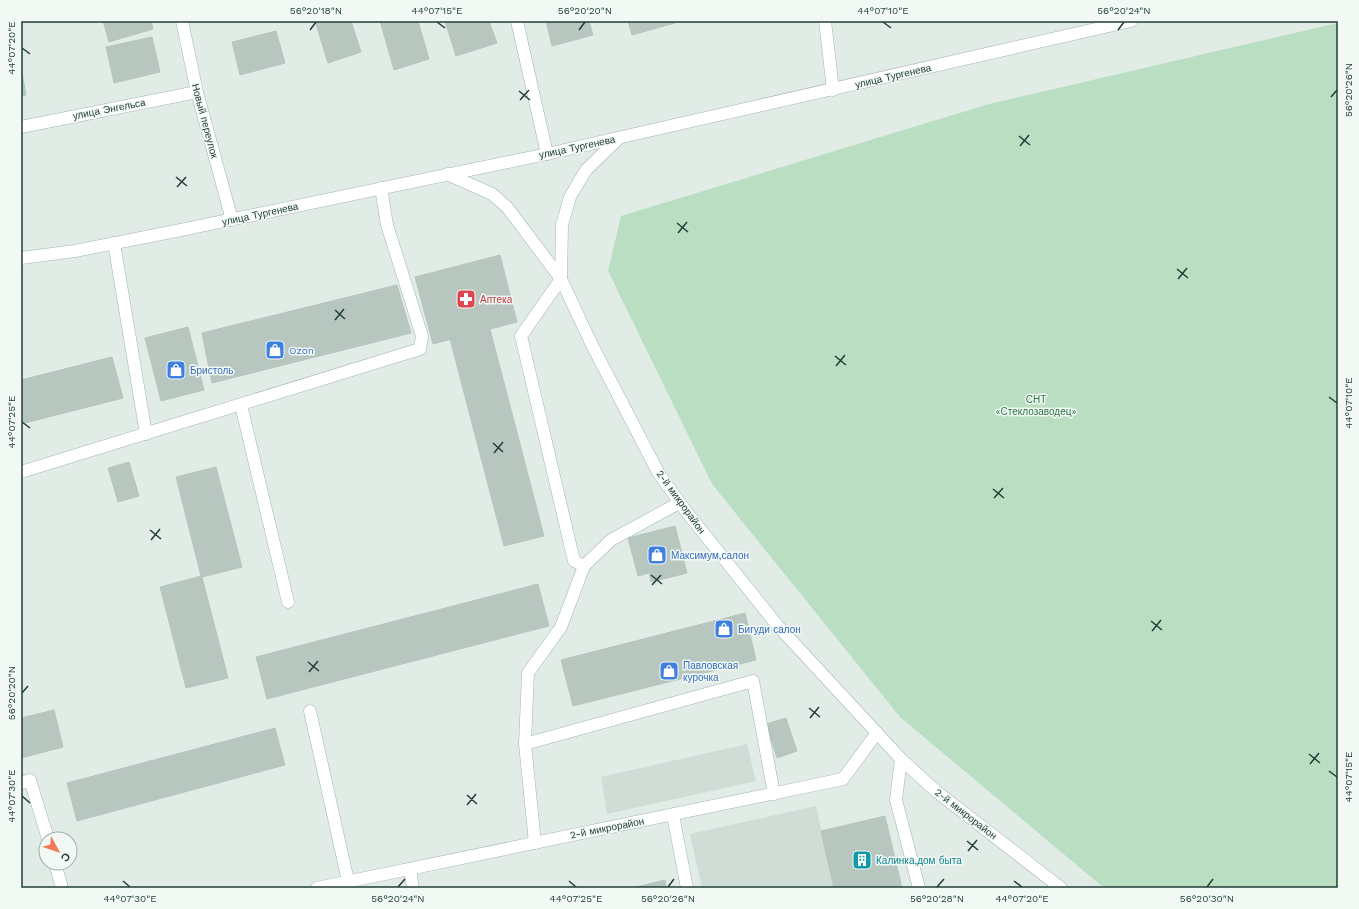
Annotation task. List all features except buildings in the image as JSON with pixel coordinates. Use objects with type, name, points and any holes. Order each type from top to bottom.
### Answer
[{"type":"street","name":"Новый переулок","points":[[182,21],[197,92],[232,220]]},
{"type":"street","points":[[517,21],[547,154]]},
{"type":"street","points":[[825,21],[833,90]]},
{"type":"street","name":"улица Тургенева","points":[[21,258],[114,243],[232,220],[618,139],[1131,21]]},
{"type":"street","name":"улица Энгельса","points":[[21,127],[197,92]]},
{"type":"street","points":[[584,566],[574,560],[521,336],[561,279],[562,225],[570,197],[586,170],[618,139]]},
{"type":"street","points":[[447,174],[492,194],[507,207],[561,279]]},
{"type":"street","points":[[21,472],[420,349],[422,336],[387,225],[381,188]]},
{"type":"street","points":[[114,243],[146,434]]},
{"type":"street","name":"2-й микрорайон","points":[[561,279],[591,343],[659,474],[679,503],[778,626],[876,734],[901,759],[937,792],[1061,888]]},
{"type":"street","points":[[241,405],[288,602]]},
{"type":"street","points":[[535,842],[525,744],[528,673],[561,627],[584,566],[611,540],[679,503]]},
{"type":"street","points":[[525,744],[752,681],[774,794]]},
{"type":"street","points":[[310,711],[348,882]]},
{"type":"street","name":"2-й микрорайон","points":[[316,888],[843,779],[876,734]]},
{"type":"street","points":[[901,759],[896,800],[919,888]]},
{"type":"street","points":[[21,783],[30,780],[46,831]]},
{"type":"street","points":[[673,815],[687,888]]},
{"type":"street","points":[[410,869],[413,888]]},
{"type":"street","points":[[57,871],[62,888]]},
{"type":"shaded area","points":[[747,744],[756,781],[607,814],[601,777]]},
{"type":"shaded area","points":[[816,806],[834,888],[702,888],[690,834]]},
{"type":"green space","name":"СНТ «Стеклозаводец»","points":[[1338,23],[1338,888],[1104,888],[900,717],[712,484],[608,271],[621,216],[989,104]]},
{"type":"place","name":"Аптека","points":[[466,299]]},
{"type":"place","name":"Ozon","points":[[275,350]]},
{"type":"place","name":"Бристоль","points":[[176,370]]},
{"type":"place","name":"Максимум,салон","points":[[657,555]]},
{"type":"place","name":"Бигуди салон","points":[[724,629]]},
{"type":"place","name":"Павловская курочка","points":[[669,671]]},
{"type":"place","name":"Калинка,дом быта","points":[[862,860]]}]
